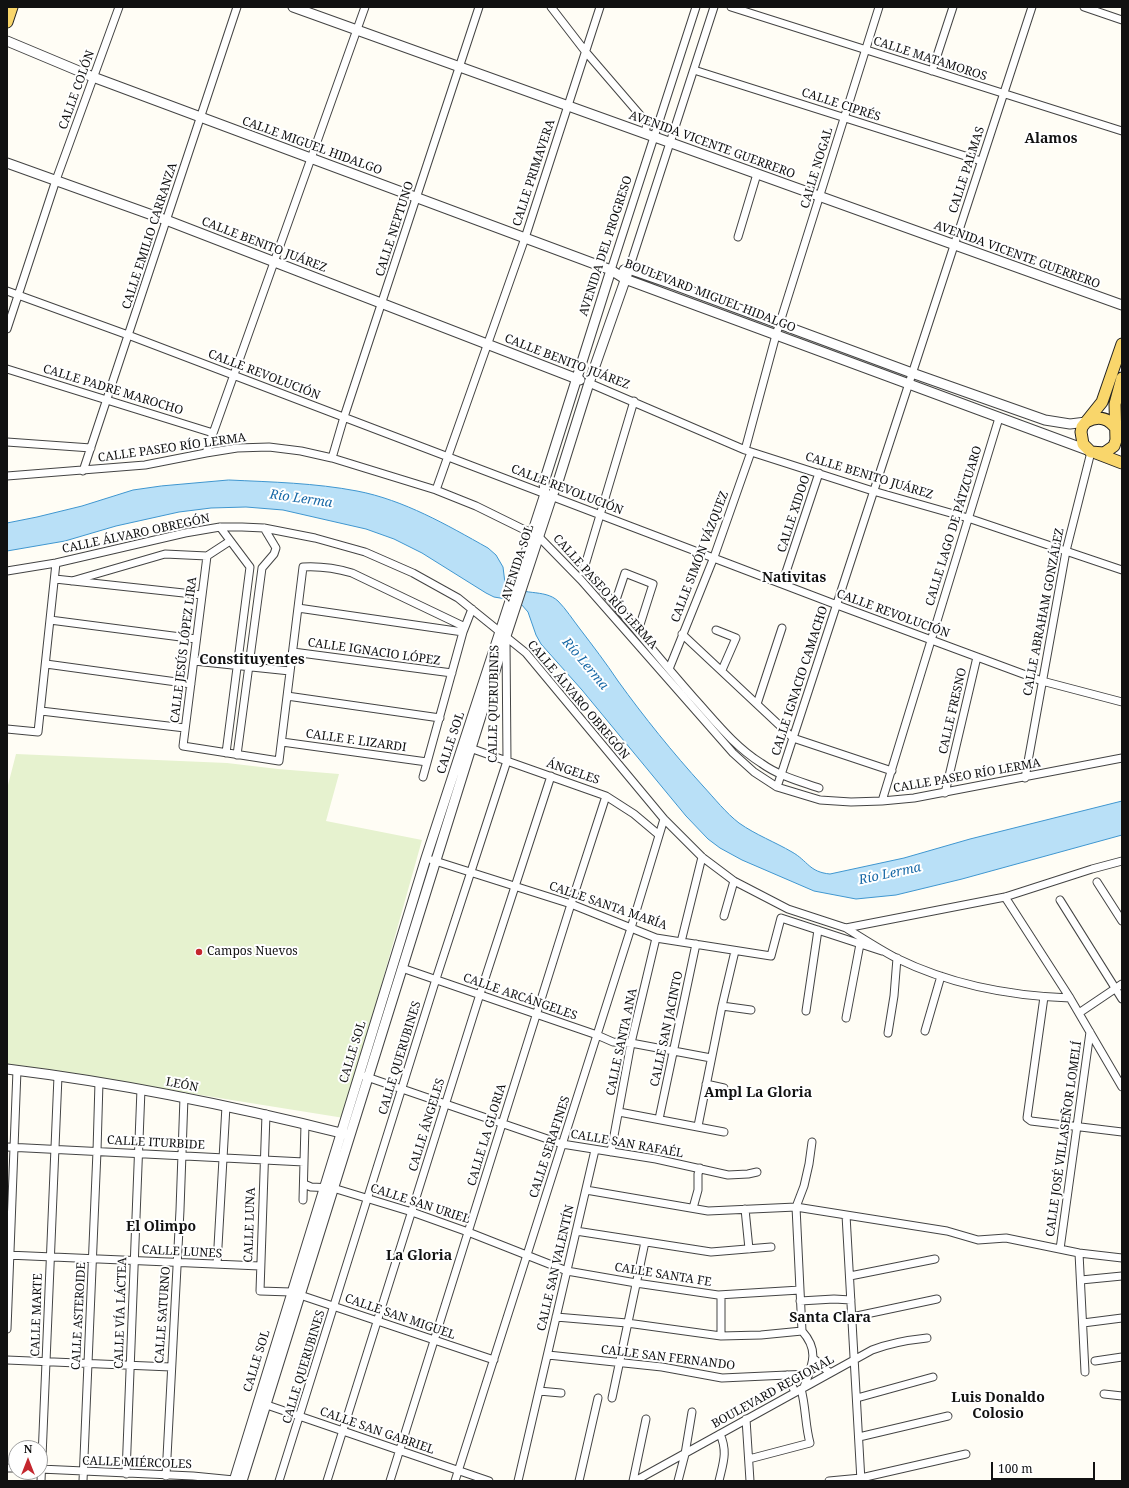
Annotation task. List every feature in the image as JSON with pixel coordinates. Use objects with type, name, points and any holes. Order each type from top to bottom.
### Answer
[{"type":"main road","points":[[7,22],[12,7]]},
{"type":"main road","points":[[1122,344],[1103,398],[1097,409],[1086,422],[1081,432],[1081,438],[1086,449],[1122,463]]},
{"type":"main road","points":[[1092,452],[1104,453],[1114,446],[1117,434],[1119,433],[1115,404],[1122,378]]},
{"type":"main road","points":[[1086,422],[1097,418],[1102,418],[1112,423],[1119,433]]},
{"type":"street","name":"CALLE COLÓN","points":[[7,329],[56,180],[119,7]]},
{"type":"street","name":"CALLE EMILIO CARRANZA","points":[[83,471],[237,7]]},
{"type":"street","name":"AVENIDA VICENTE GUERRERO","points":[[293,7],[1122,305]]},
{"type":"street","points":[[206,453],[365,7]]},
{"type":"street","name":"CALLE NEPTUNO","points":[[332,458],[344,417],[479,7]]},
{"type":"street","points":[[551,7],[647,123],[650,135]]},
{"type":"street","name":"CALLE PRIMAVERA","points":[[436,490],[525,238],[600,7]]},
{"type":"street","name":"AVENIDA DEL PROGRESO","points":[[549,495],[544,482],[611,270],[650,135],[696,7]]},
{"type":"street","points":[[549,495],[558,485],[589,384],[629,269],[714,7]]},
{"type":"street","name":"CALLE MATAMOROS","points":[[731,7],[1122,131]]},
{"type":"street","name":"CALLE NOGAL","points":[[776,335],[879,7]]},
{"type":"street","points":[[932,71],[953,7]]},
{"type":"street","name":"CALLE PALMAS","points":[[908,385],[1032,7]]},
{"type":"street","points":[[1084,7],[1122,20]]},
{"type":"street","name":"CALLE MIGUEL HIDALGO","points":[[7,41],[93,77],[611,270]]},
{"type":"street","name":"CALLE CIPRÉS","points":[[694,70],[981,162]]},
{"type":"street","name":"CALLE BENITO JUÁREZ","points":[[7,163],[166,220],[576,378],[634,401],[748,451],[873,491],[968,518],[1122,570]]},
{"type":"street","points":[[738,237],[757,174]]},
{"type":"street","name":"BOULEVARD MIGUEL HIDALGO","points":[[611,270],[629,269],[912,373],[1046,420],[1062,424],[1086,422]]},
{"type":"street","name":"BOULEVARD MIGUEL HIDALGO","points":[[611,270],[625,279],[1092,452]]},
{"type":"street","name":"CALLE REVOLUCIÓN","points":[[7,291],[128,335],[714,557],[836,605],[1042,681],[1122,702]]},
{"type":"street","name":"CALLE SIMÓN VÁZQUEZ","points":[[669,670],[682,634],[714,557],[748,451],[776,335]]},
{"type":"street","name":"CALLE PADRE MAROCHO","points":[[7,369],[213,433]]},
{"type":"street","name":"CALLE IGNACIO CAMACHO","points":[[777,787],[908,385]]},
{"type":"street","points":[[634,401],[583,570],[615,603],[669,670],[726,734],[743,750],[761,764],[781,776],[819,788]]},
{"type":"street","name":"CALLE LAGO DE PÁTZCUARO","points":[[882,801],[999,418]]},
{"type":"street","points":[[1041,434],[1046,420]]},
{"type":"street","points":[[7,442],[91,448]]},
{"type":"street","name":"CALLE PASEO RÍO LERMA","points":[[7,476],[145,465],[237,448],[269,447],[301,451],[332,458],[436,490],[476,506],[536,535],[581,580],[733,753],[754,772],[777,787],[820,800],[851,802],[914,798],[1025,778],[1122,758]]},
{"type":"street","name":"CALLE ABRAHAM GONZÁLEZ","points":[[1025,778],[1066,551],[1092,452]]},
{"type":"street","name":"CALLE XIDOO","points":[[782,584],[819,473]]},
{"type":"street","name":"AVENIDA SOL","points":[[505,629],[549,495]]},
{"type":"street","points":[[220,527],[250,567],[226,753],[279,761],[303,567],[330,568],[352,573],[464,630]]},
{"type":"street","name":"CALLE ÁLVARO OBREGÓN","points":[[7,571],[56,563],[185,533],[220,527],[264,528],[315,538],[365,552],[413,572],[458,598],[472,609],[505,629],[664,819],[702,857],[734,881],[788,909],[846,928]]},
{"type":"street","points":[[237,754],[262,568],[274,554],[276,548],[264,528]]},
{"type":"street","points":[[72,581],[166,554],[207,556],[230,541]]},
{"type":"street","name":"CALLE JESÚS LÓPEZ LIRA","points":[[207,556],[183,746],[226,753]]},
{"type":"street","points":[[7,729],[38,732],[56,563]]},
{"type":"street","points":[[250,567],[262,568]]},
{"type":"street","points":[[615,603],[625,573],[653,584],[638,631]]},
{"type":"street","points":[[55,579],[202,595]]},
{"type":"street","points":[[298,608],[464,630]]},
{"type":"street","points":[[423,777],[464,630],[472,609]]},
{"type":"street","points":[[50,620],[196,639]]},
{"type":"street","points":[[757,704],[782,628]]},
{"type":"street","name":"CALLE SOL","points":[[363,1076],[402,968],[505,629]]},
{"type":"street","name":"CALLE SOL","points":[[236,1481],[262,1403],[363,1076],[426,858],[505,629]]},
{"type":"street","name":"CALLE QUERUBINES","points":[[279,1481],[436,979],[507,761],[505,629]]},
{"type":"street","points":[[716,630],[736,638],[722,670]]},
{"type":"street","points":[[682,634],[793,738],[892,771]]},
{"type":"street","name":"CALLE IGNACIO LÓPEZ","points":[[293,652],[452,673]]},
{"type":"street","name":"CALLE FRESNO","points":[[945,793],[977,657]]},
{"type":"street","points":[[194,661],[290,671]]},
{"type":"street","points":[[46,664],[191,684]]},
{"type":"street","points":[[287,696],[440,718]]},
{"type":"street","points":[[40,711],[185,728]]},
{"type":"street","name":"CALLE F. LIZARDI","points":[[282,742],[427,762]]},
{"type":"street","name":"ÁNGELES","points":[[470,748],[606,796],[634,814],[659,835]]},
{"type":"street","name":"CALLE ÁNGELES","points":[[327,1481],[480,994],[551,776]]},
{"type":"street","name":"CALLE LA GLORIA","points":[[390,1481],[606,796]]},
{"type":"street","name":"CALLE SERAFINES","points":[[455,1481],[631,928],[664,819]]},
{"type":"street","points":[[681,942],[702,857]]},
{"type":"street","name":"CALLE SANTA MARÍA","points":[[426,858],[571,904],[656,938],[771,956],[781,918],[818,930]]},
{"type":"street","points":[[846,928],[1005,897],[1070,875],[1122,861]]},
{"type":"street","points":[[724,916],[734,881]]},
{"type":"street","points":[[1097,882],[1122,921]]},
{"type":"street","points":[[1005,897],[1070,998],[1122,1087]]},
{"type":"street","points":[[1060,900],[1122,999]]},
{"type":"street","points":[[846,928],[882,951]]},
{"type":"street","points":[[806,1011],[818,930],[882,951],[941,976],[992,990],[1044,997],[1070,998]]},
{"type":"street","name":"CALLE SANTA ANA","points":[[611,1152],[631,1043],[656,938]]},
{"type":"street","name":"CALLE SAN JACINTO","points":[[659,1119],[696,944]]},
{"type":"street","points":[[846,1018],[860,944]]},
{"type":"street","points":[[698,1126],[711,1058],[735,951]]},
{"type":"street","points":[[888,1033],[894,996],[897,958]]},
{"type":"street","name":"CALLE ARCÁNGELES","points":[[402,968],[597,1035],[613,1042],[631,1043],[711,1058]]},
{"type":"street","points":[[925,1030],[941,976]]},
{"type":"street","points":[[1079,1013],[1122,984]]},
{"type":"street","points":[[1044,997],[1026,1116],[1031,1121],[1122,1132]]},
{"type":"street","points":[[722,1006],[751,1010]]},
{"type":"street","name":"CALLE JOSÉ VILLASEÑOR LOMELÍ","points":[[1060,1249],[1090,1032]]},
{"type":"street","name":"LEÓN","points":[[7,1069],[99,1082],[184,1097],[266,1114],[345,1134]]},
{"type":"street","points":[[7,1329],[17,1070]]},
{"type":"street","name":"CALLE MARTE","points":[[42,1440],[58,1076]]},
{"type":"street","name":"CALLE SAN RAFAÉL","points":[[363,1076],[446,1103],[562,1144],[700,1168],[728,1175],[757,1172]]},
{"type":"street","name":"CALLE ASTEROIDE","points":[[83,1481],[98,1151],[99,1082]]},
{"type":"street","points":[[706,1084],[724,1088]]},
{"type":"street","name":"CALLE VÍA LÁCTEA","points":[[126,1474],[141,1089]]},
{"type":"street","name":"CALLE SATURNO","points":[[166,1476],[170,1421],[171,1367],[184,1097]]},
{"type":"street","points":[[217,1264],[226,1106]]},
{"type":"street","points":[[618,1112],[724,1132]]},
{"type":"street","name":"CALLE LUNA","points":[[260,1291],[263,1160],[266,1114]]},
{"type":"street","points":[[303,1200],[305,1124]]},
{"type":"street","points":[[800,1389],[809,1374],[814,1359],[811,1344],[802,1331],[796,1207],[807,1172],[812,1142]]},
{"type":"street","name":"CALLE ITURBIDE","points":[[7,1147],[304,1162]]},
{"type":"street","name":"CALLE SAN VALENTÍN","points":[[518,1481],[595,1150]]},
{"type":"street","points":[[693,1208],[698,1190],[698,1174],[700,1168]]},
{"type":"street","name":"CALLE SAN URIEL","points":[[304,1184],[309,1187],[328,1188],[368,1198],[412,1212],[527,1254]]},
{"type":"street","points":[[586,1190],[708,1211],[796,1207],[953,1233],[978,1240],[1006,1238],[1079,1253],[1122,1258]]},
{"type":"street","points":[[745,1209],[749,1250]]},
{"type":"street","points":[[846,1215],[861,1479]]},
{"type":"street","points":[[576,1231],[711,1252],[771,1247]]},
{"type":"street","points":[[612,1398],[645,1242]]},
{"type":"street","points":[[1079,1253],[1085,1372]]},
{"type":"street","name":"CALLE SANTA FE","points":[[527,1254],[567,1271],[636,1283],[721,1295],[800,1290]]},
{"type":"street","name":"CALLE LUNES","points":[[9,1255],[260,1266]]},
{"type":"street","points":[[850,1276],[935,1259]]},
{"type":"street","points":[[1080,1280],[1122,1276]]},
{"type":"street","name":"CALLE SAN MIGUEL","points":[[260,1291],[296,1293],[494,1360]]},
{"type":"street","points":[[721,1295],[721,1336]]},
{"type":"street","points":[[800,1301],[828,1299],[851,1300]]},
{"type":"street","points":[[852,1317],[937,1299]]},
{"type":"street","points":[[556,1317],[627,1323],[721,1336],[802,1331]]},
{"type":"street","points":[[1083,1323],[1122,1318]]},
{"type":"street","name":"BOULEVARD REGIONAL","points":[[634,1481],[872,1350],[908,1340],[927,1338]]},
{"type":"street","name":"CALLE SAN FERNANDO","points":[[548,1355],[662,1367],[702,1376],[722,1378],[809,1374]]},
{"type":"street","points":[[1095,1361],[1122,1357]]},
{"type":"street","points":[[814,1359],[830,1373]]},
{"type":"street","points":[[7,1360],[171,1367]]},
{"type":"street","points":[[749,1459],[810,1443],[807,1433],[804,1400],[800,1389],[787,1375]]},
{"type":"street","points":[[857,1398],[932,1377]]},
{"type":"street","points":[[539,1391],[560,1393]]},
{"type":"street","points":[[1104,1394],[1122,1396]]},
{"type":"street","points":[[579,1481],[598,1398]]},
{"type":"street","name":"CALLE SAN GABRIEL","points":[[262,1403],[489,1481]]},
{"type":"street","points":[[678,1481],[692,1412]]},
{"type":"street","points":[[859,1437],[948,1416]]},
{"type":"street","points":[[634,1481],[646,1419]]},
{"type":"street","points":[[746,1419],[750,1481]]},
{"type":"street","points":[[719,1481],[725,1450],[720,1434]]},
{"type":"street","points":[[829,1481],[861,1479],[966,1454]]},
{"type":"street","name":"CALLE MIÉRCOLES","points":[[48,1470],[166,1476],[200,1476],[236,1481]]},
{"type":"green space","name":"Campos Nuevos","points":[[16,754],[227,763],[339,774],[326,821],[422,840],[344,1118],[7,1064],[7,789]]},
{"type":"water","name":"Río Lerma","points":[[229,480],[277,482],[341,488],[374,495],[392,500],[425,514],[488,548],[496,555],[503,567],[505,583],[518,590],[539,593],[552,597],[561,604],[659,735],[730,815],[745,827],[797,855],[817,871],[830,874],[904,858],[970,839],[1122,801],[1122,835],[962,879],[896,895],[856,899],[814,891],[742,860],[720,848],[708,839],[686,816],[582,690],[541,644],[536,635],[528,612],[521,604],[512,600],[494,597],[486,593],[422,553],[394,539],[366,529],[283,510],[246,507],[211,508],[179,512],[116,526],[65,541],[7,551],[7,523],[82,506],[133,490]]},
{"type":"place","name":"Campos Nuevos","points":[[199,952]]},
{"type":"district","name":"Alamos","points":[[1051,139]]},
{"type":"district","name":"Nativitas","points":[[794,578]]},
{"type":"district","name":"Constituyentes","points":[[252,660]]},
{"type":"district","name":"Ampl La Gloria","points":[[758,1093]]},
{"type":"district","name":"El Olimpo","points":[[161,1227]]},
{"type":"district","name":"La Gloria","points":[[419,1256]]},
{"type":"district","name":"Santa Clara","points":[[830,1318]]},
{"type":"district","name":"Luis Donaldo Colosio","points":[[998,1406]]}]
